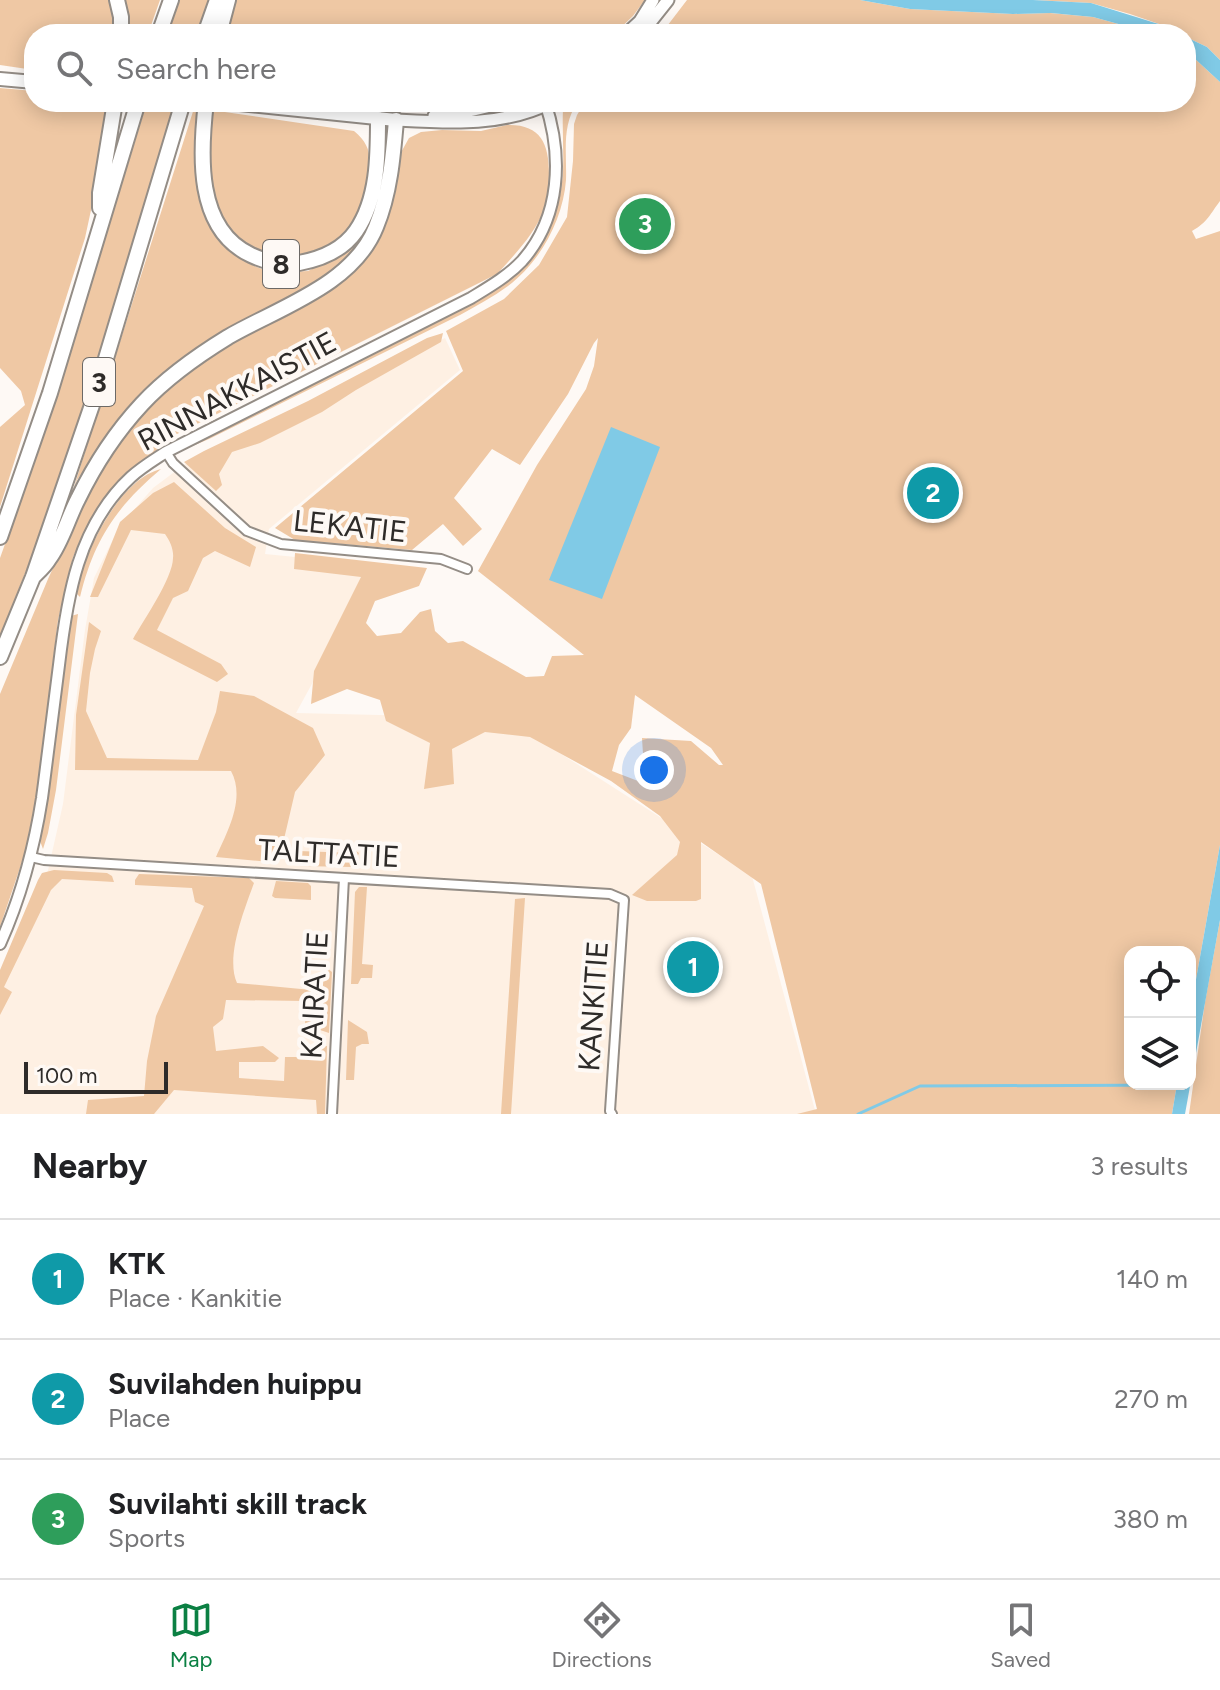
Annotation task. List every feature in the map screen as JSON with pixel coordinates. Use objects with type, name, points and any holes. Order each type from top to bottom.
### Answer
[{"type":"highway","points":[[117,0],[121,24]]},
{"type":"highway","points":[[163,24],[171,0]]},
{"type":"highway","points":[[209,24],[217,0]]},
{"type":"highway","points":[[222,24],[228,0]]},
{"type":"highway","points":[[0,79],[24,81]]},
{"type":"highway","points":[[100,226],[100,193],[113,112]]},
{"type":"highway","name":"3","points":[[0,537],[50,393],[135,112]]},
{"type":"highway","name":"3","points":[[0,657],[33,577],[92,405],[180,112]]},
{"type":"highway","name":"8","points":[[205,112],[203,177],[211,211],[231,241],[244,252],[277,264],[293,264],[328,255],[355,232],[364,216],[373,187],[378,119]]},
{"type":"highway","points":[[33,577],[50,558],[98,460],[144,401],[170,377],[230,336],[322,286],[346,268],[375,230],[390,176],[396,120],[313,112]]},
{"type":"main road","points":[[637,24],[653,0]]},
{"type":"main road","points":[[649,24],[668,0]]},
{"type":"main road","points":[[396,120],[465,112]]},
{"type":"main road","points":[[396,120],[443,123],[503,120],[524,112]]},
{"type":"street","name":"RINNAKKAISTIE","points":[[0,944],[31,857],[72,581],[96,521],[109,501],[128,479],[166,452],[471,298],[521,261],[542,228],[555,194],[556,140],[550,112]]},
{"type":"street","name":"LEKATIE","points":[[166,452],[175,466],[247,531],[281,544],[441,559],[467,569]]},
{"type":"street","name":"TALTTATIE","points":[[31,857],[610,894],[624,900]]},
{"type":"street","name":"KAIRATIE","points":[[332,1114],[344,878]]},
{"type":"street","name":"KANKITIE","points":[[612,1114],[624,900]]},
{"type":"shaded area","points":[[0,0],[110,0],[114,24],[24,24],[24,69],[0,65]]},
{"type":"shaded area","points":[[122,0],[160,0],[152,24],[124,24]]},
{"type":"shaded area","points":[[180,0],[210,0],[202,24],[172,24]]},
{"type":"shaded area","points":[[235,0],[645,0],[625,24],[229,24]]},
{"type":"shaded area","points":[[687,0],[860,0],[910,9],[1050,13],[1093,17],[1119,24],[669,24]]},
{"type":"shaded area","points":[[1033,0],[1220,0],[1220,60],[1207,47],[1196,42],[1196,24],[1159,24],[1091,3]]},
{"type":"shaded area","points":[[1196,60],[1220,82],[1220,201],[1205,221],[1192,231],[1196,239],[1220,231],[1220,845],[1196,979],[1196,946],[1124,946],[1124,1090],[1176,1090],[1172,1114],[797,1114],[817,1109],[761,884],[701,842],[701,899],[647,901],[632,895],[677,855],[680,842],[660,816],[611,781],[530,737],[485,732],[452,749],[454,784],[424,789],[430,743],[386,721],[380,700],[347,689],[311,704],[314,671],[361,577],[294,569],[295,553],[427,568],[419,586],[375,601],[366,623],[377,636],[401,633],[420,612],[431,609],[435,631],[448,643],[463,641],[526,677],[544,676],[552,656],[584,655],[478,571],[537,465],[586,389],[594,366],[598,338],[568,394],[520,465],[492,449],[454,498],[482,529],[463,546],[443,524],[412,550],[295,540],[275,528],[463,371],[446,331],[504,299],[539,265],[567,217],[574,124],[579,112],[1196,112]],"holes":[[[635,695],[711,748],[723,765],[691,741],[642,738],[644,770],[638,781],[612,771],[619,745],[631,728]]]},
{"type":"shaded area","points":[[0,88],[24,90],[24,112],[109,112],[85,238],[0,507],[0,427],[25,405],[21,391],[0,368]]},
{"type":"shaded area","points":[[144,112],[174,112],[82,412],[40,536],[0,636],[0,558],[47,427]]},
{"type":"shaded area","points":[[193,112],[199,112],[195,168],[204,207],[220,240],[250,264],[271,273],[308,271],[340,255],[367,225],[383,146],[388,144],[383,186],[367,234],[352,253],[336,270],[242,323],[115,426],[77,480],[72,493]]},
{"type":"shaded area","points":[[211,112],[354,131],[364,141],[370,159],[364,195],[353,222],[328,247],[312,255],[294,258],[258,252],[242,243],[229,230],[215,201],[209,162]]},
{"type":"shaded area","points":[[563,112],[573,112],[567,130],[566,180],[560,210],[548,239],[520,276],[460,315],[181,451],[461,310],[501,285],[532,256],[544,238],[560,197]]},
{"type":"shaded area","points":[[507,125],[527,128],[540,137],[547,153],[549,173],[544,210],[535,228],[497,274],[153,446],[159,448],[114,488],[92,517],[73,557],[58,620],[37,793],[25,853],[0,927],[0,694],[48,579],[102,466],[151,402],[194,368],[371,249],[388,216],[399,156],[409,138],[421,132],[481,131]]},
{"type":"shaded area","points":[[443,333],[441,342],[322,412],[260,443],[232,452],[219,474],[222,485],[216,491],[184,462],[427,338]]},
{"type":"shaded area","points":[[445,338],[460,370],[269,529],[265,554],[377,565],[296,713],[505,718],[752,876],[816,1114],[0,1114],[0,994],[42,897],[63,804],[94,578],[119,527],[153,488],[193,458]]},
{"type":"shaded area","points":[[161,469],[131,497],[109,526],[92,558],[80,597],[77,594],[86,559],[105,521],[131,487]]},
{"type":"shaded area","points":[[174,482],[225,528],[256,547],[250,567],[215,551],[203,558],[188,591],[173,598],[157,630],[221,664],[228,674],[217,682],[133,639],[163,588],[172,566],[173,552],[165,534],[131,530],[98,597],[90,597],[120,522],[153,493]]},
{"type":"shaded area","points":[[78,614],[56,790],[43,849],[41,825],[69,620]]},
{"type":"shaded area","points":[[89,622],[101,631],[90,673],[86,711],[107,758],[198,760],[216,712],[220,691],[254,696],[313,728],[325,755],[295,792],[281,852],[271,862],[216,857],[236,804],[237,793],[231,771],[75,770],[76,715]]},
{"type":"shaded area","points":[[353,849],[359,853],[353,867],[299,866],[299,851],[353,853]]},
{"type":"shaded area","points":[[54,870],[107,873],[114,882],[62,879],[51,890],[4,987],[12,992],[0,1015],[0,970],[38,880],[42,873]]},
{"type":"shaded area","points":[[139,874],[249,878],[254,883],[235,947],[233,960],[237,983],[322,991],[324,971],[327,968],[332,972],[329,1033],[305,1025],[306,1001],[226,1000],[223,1019],[213,1027],[216,1051],[263,1046],[279,1058],[275,1062],[239,1062],[239,1078],[284,1081],[285,1057],[303,1057],[304,1048],[327,1046],[325,1114],[317,1114],[316,1100],[174,1090],[154,1114],[86,1114],[88,1100],[144,1096],[156,1016],[204,906],[195,902],[192,888],[135,885]]},
{"type":"shaded area","points":[[276,881],[308,883],[311,886],[311,900],[275,898],[272,896]]},
{"type":"shaded area","points":[[359,887],[367,887],[362,964],[373,965],[372,978],[361,978],[358,984],[351,984],[355,892]]},
{"type":"shaded area","points":[[525,898],[511,1114],[501,1114],[515,899]]},
{"type":"shaded area","points":[[1220,920],[1220,1114],[1189,1114],[1192,1090],[1196,1090],[1196,1065]]},
{"type":"shaded area","points":[[348,1020],[367,1032],[369,1044],[356,1047],[354,1080],[346,1080]]},
{"type":"water","points":[[860,0],[1091,3],[1159,24],[1119,24],[1093,17],[1051,13],[910,9]]},
{"type":"water","points":[[1196,42],[1207,47],[1220,60],[1220,82],[1196,60]]},
{"type":"water","points":[[611,427],[660,447],[602,599],[549,580]]},
{"type":"water","points":[[1220,845],[1220,920],[1196,1053],[1196,979]]},
{"type":"water","points":[[1176,1090],[1189,1090],[1185,1114],[1172,1114]]},
{"type":"waterway","points":[[858,1114],[920,1086],[1124,1085]]},
{"type":"place","name":"Suvilahti skill track","points":[[645,224]]},
{"type":"place","name":"Suvilahden huippu","points":[[933,493]]},
{"type":"place","name":"KTK","points":[[693,967]]}]
